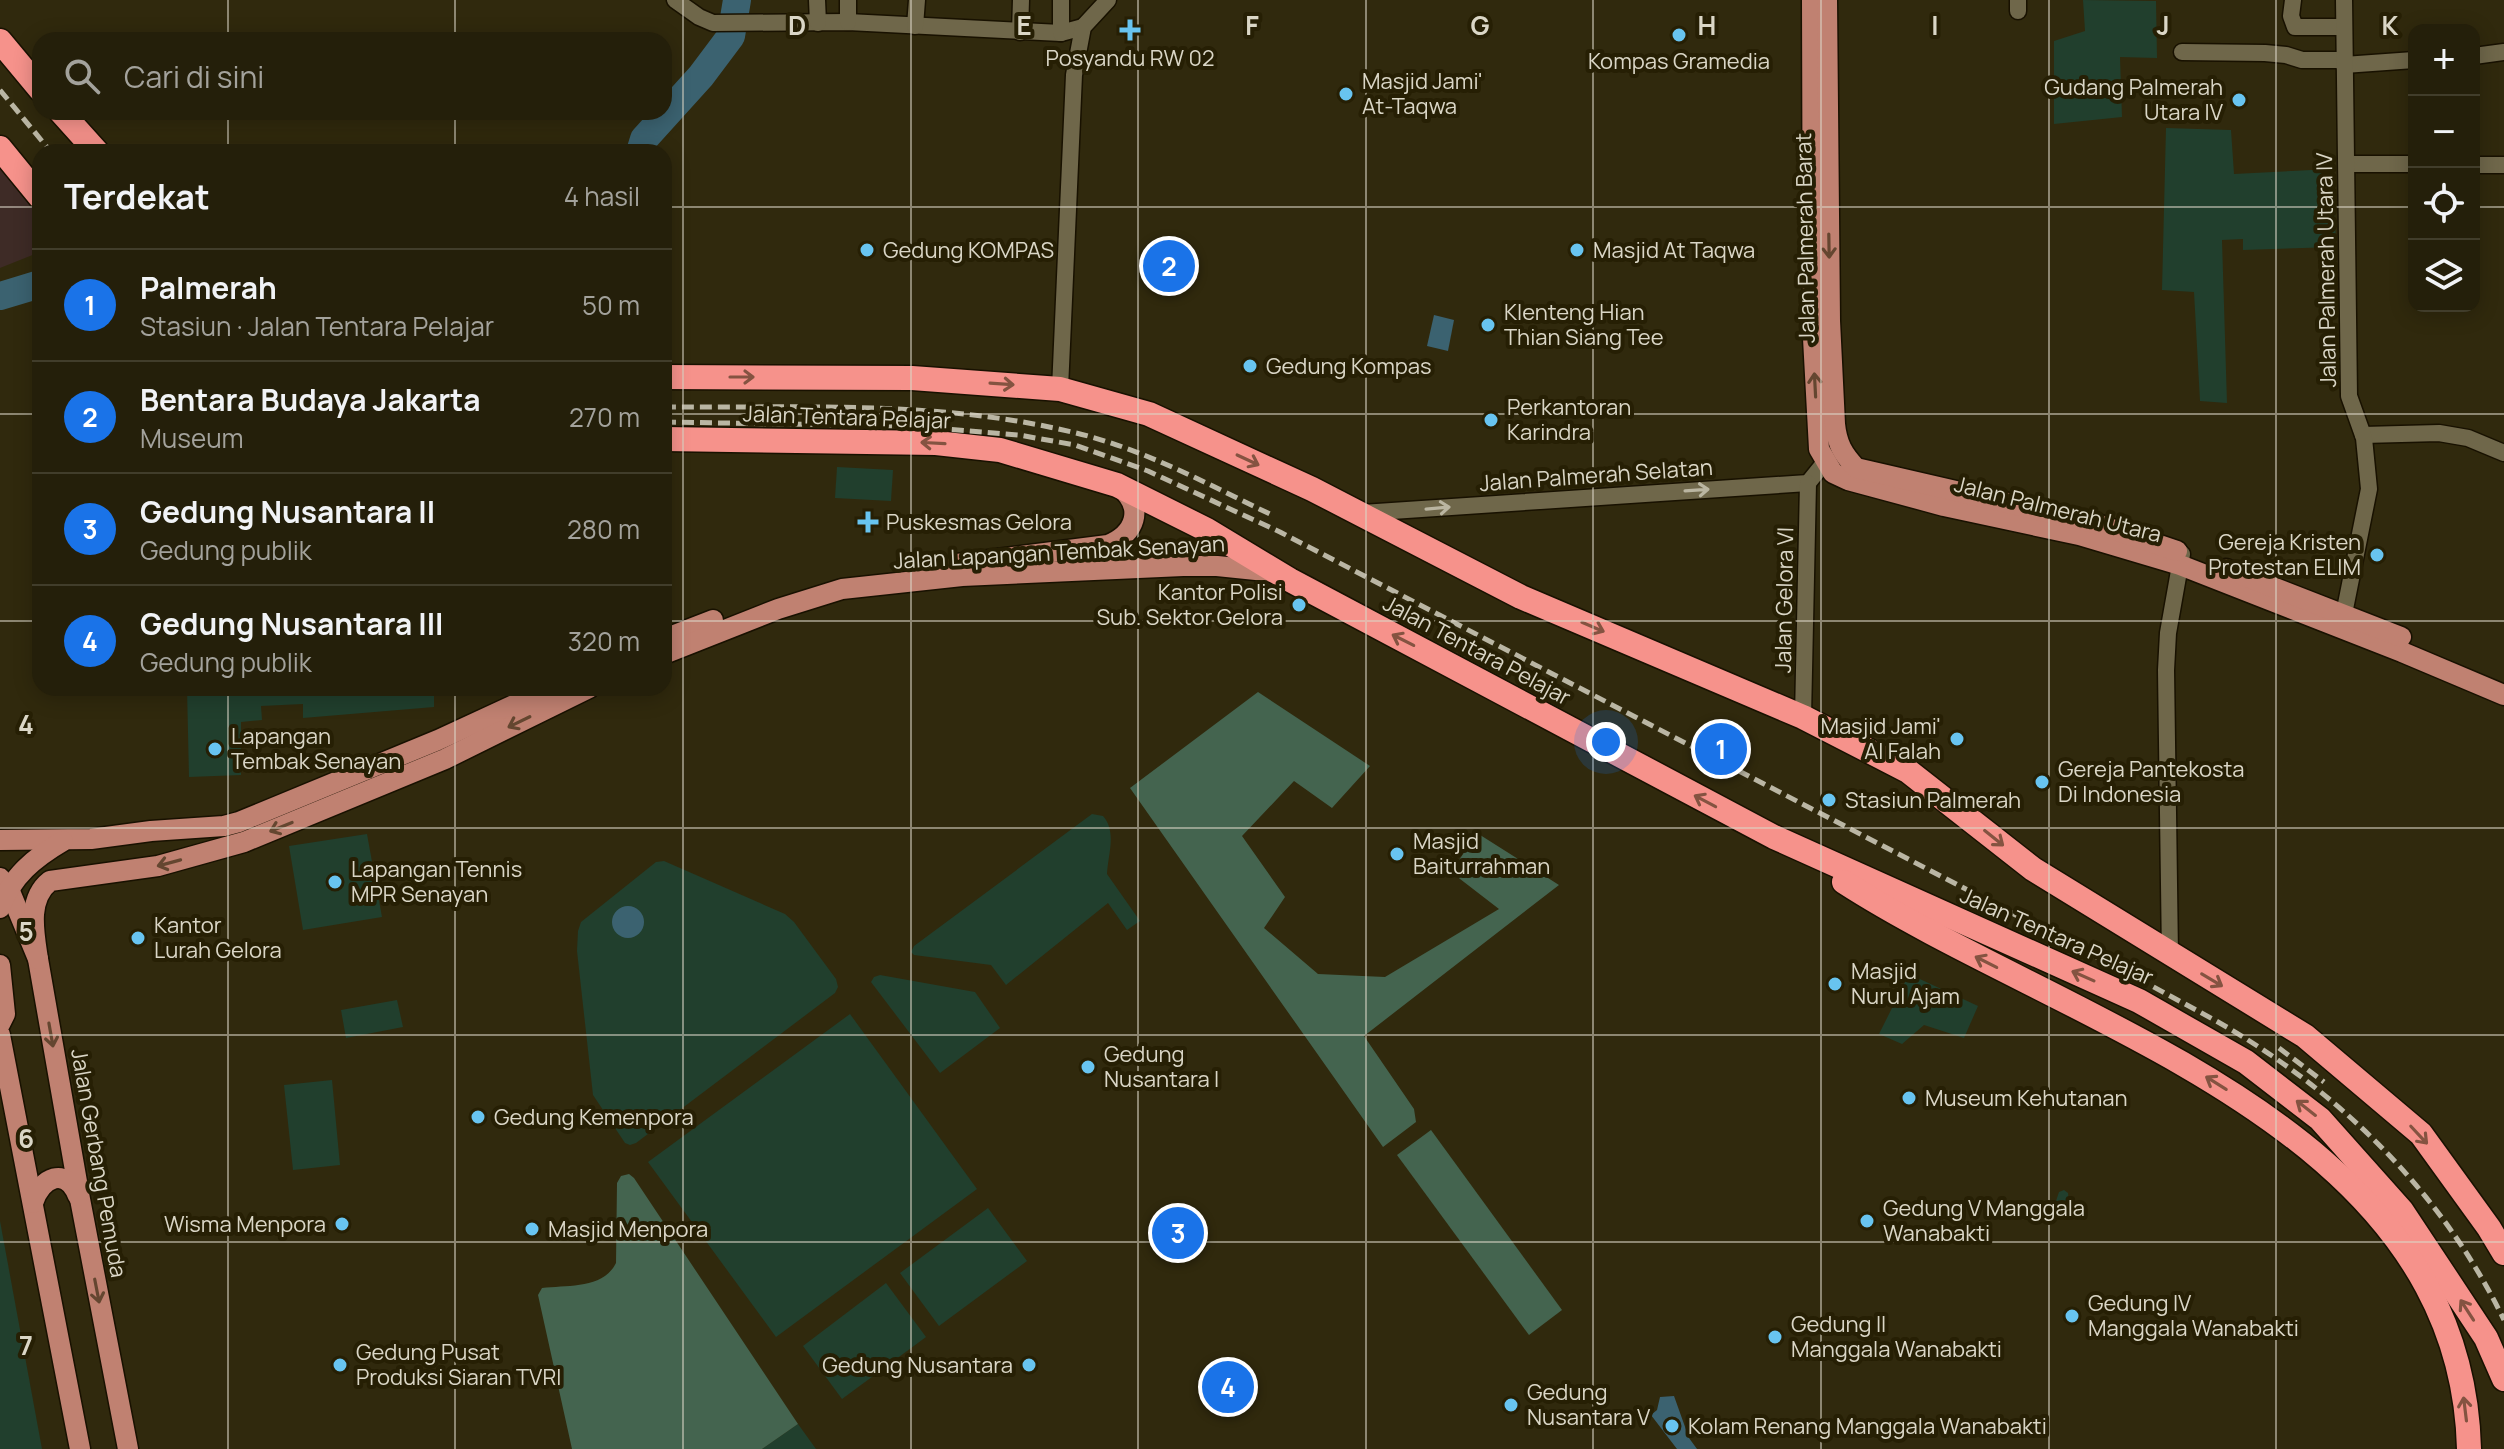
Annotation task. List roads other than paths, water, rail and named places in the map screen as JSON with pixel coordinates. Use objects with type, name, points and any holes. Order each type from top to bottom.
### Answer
[{"type":"highway","points":[[0,41],[32,79]]},
{"type":"highway","points":[[68,120],[90,144]]},
{"type":"highway","points":[[0,148],[32,187]]},
{"type":"highway","name":"Jalan Tentara Pelajar","points":[[672,377],[912,378],[1060,389],[1149,414],[1360,513],[1521,597],[1803,717],[1908,771],[2033,869],[2305,1036],[2421,1134],[2504,1253]]},
{"type":"highway","name":"Jalan Tentara Pelajar","points":[[672,439],[936,443],[1000,450],[1117,485],[1207,530],[1276,572],[1774,837],[2139,1001],[2246,1062],[2320,1119],[2486,1338],[2504,1379]]},
{"type":"highway","points":[[1774,837],[1897,916],[2170,1055],[2230,1091],[2303,1143],[2357,1193],[2391,1215],[2442,1316],[2460,1369],[2469,1449]]},
{"type":"main road","name":"Jalan Palmerah Barat","points":[[1812,0],[1813,338],[1819,449],[1825,462]]},
{"type":"main road","name":"Jalan Palmerah Barat","points":[[1827,0],[1830,321],[1835,424],[1836,440],[1842,453],[1856,468]]},
{"type":"main road","name":"Jalan Palmerah Utara","points":[[1825,462],[1833,473],[1848,480],[1944,498]]},
{"type":"main road","name":"Jalan Palmerah Utara","points":[[1856,468],[1944,498],[2181,559],[2448,664],[2504,682]]},
{"type":"main road","name":"Jalan Lapangan Tembak Senayan","points":[[672,636],[775,597],[840,579],[1108,545],[1122,540],[1134,518],[1134,505],[1129,494],[1117,485]]},
{"type":"main road","name":"Jalan Lapangan Tembak Senayan","points":[[672,651],[778,609],[842,589],[962,576],[1183,566],[1276,572]]},
{"type":"main road","name":"Jalan Palmerah Utara","points":[[2448,664],[2504,695]]},
{"type":"main road","points":[[0,840],[66,839],[224,826],[239,822],[438,740],[534,696]]},
{"type":"main road","points":[[38,959],[33,929],[34,907],[40,892],[50,881],[158,866],[244,842],[445,759],[573,696]]},
{"type":"main road","points":[[0,908],[4,883],[28,863],[66,839]]},
{"type":"main road","name":"Jalan Gerbang Pemuda","points":[[4,883],[38,959],[128,1449]]},
{"type":"main road","points":[[0,965],[5,1014],[0,1024]]},
{"type":"main road","points":[[0,1035],[80,1449]]},
{"type":"main road","points":[[33,1203],[37,1190],[53,1179],[64,1179],[73,1184],[80,1199]]},
{"type":"street","points":[[675,0],[706,21],[735,24],[848,22],[1061,33],[1083,27],[1108,0]]},
{"type":"street","points":[[817,0],[818,23]]},
{"type":"street","points":[[848,0],[848,22]]},
{"type":"street","points":[[915,26],[917,0]]},
{"type":"street","points":[[1020,32],[1021,0]]},
{"type":"street","points":[[1061,0],[1061,33]]},
{"type":"street","points":[[2293,0],[2292,23],[2295,27],[2343,27]]},
{"type":"street","name":"Jalan Palmerah Utara IV","points":[[2342,621],[2369,489],[2363,435],[2349,396],[2344,0]]},
{"type":"street","points":[[1060,389],[1074,75],[1083,27]]},
{"type":"street","points":[[2182,52],[2265,53],[2302,60],[2344,62],[2408,60]]},
{"type":"street","points":[[2480,55],[2504,52]]},
{"type":"street","points":[[2347,164],[2408,164]]},
{"type":"street","points":[[2480,165],[2504,165]]},
{"type":"street","points":[[2363,435],[2439,433],[2468,438],[2504,453]]},
{"type":"street","points":[[1808,483],[1825,462]]},
{"type":"street","name":"Jalan Palmerah Selatan","points":[[1360,513],[1808,483]]},
{"type":"street","name":"Jalan Gelora VI","points":[[1803,717],[1808,483]]},
{"type":"street","points":[[2170,955],[2166,670],[2168,633],[2181,559]]},
{"type":"water","points":[[1434,315],[1454,320],[1448,351],[1427,346]]},
{"type":"water","points":[[628,906],[640,910],[644,922],[640,934],[628,938],[616,934],[612,922],[616,910]]},
{"type":"water","name":"Kolam Renang Manggala Wanabakti","points":[[1674,1396],[1689,1438],[1697,1449],[1677,1449],[1651,1415],[1657,1410],[1660,1397]]},
{"type":"waterway","points":[[672,108],[731,36],[737,0]]},
{"type":"waterway","points":[[642,144],[661,120]]},
{"type":"waterway","points":[[0,296],[32,286]]},
{"type":"railway","points":[[0,90],[44,144]]},
{"type":"railway","points":[[672,407],[871,408],[1025,422],[1126,448],[1272,515]]},
{"type":"railway","points":[[672,422],[907,426],[1019,435],[1075,445],[1148,471],[1280,532],[2152,986],[2248,1040],[2326,1097],[2396,1162],[2456,1237],[2504,1320]]},
{"type":"railway","points":[[2279,1048],[2324,1082]]},
{"type":"place","name":"Posyandu RW 02","points":[[1130,30]]},
{"type":"place","name":"Kompas Gramedia","points":[[1679,35]]},
{"type":"place","name":"Masjid Jami' At-Taqwa","points":[[1346,94]]},
{"type":"place","name":"Gudang Palmerah Utara IV","points":[[2239,100]]},
{"type":"place","name":"Gedung KOMPAS","points":[[867,250]]},
{"type":"place","name":"Masjid At Taqwa","points":[[1577,250]]},
{"type":"place","name":"Bentara Budaya Jakarta","points":[[1169,266]]},
{"type":"place","name":"Klenteng Hian Thian Siang Tee","points":[[1488,325]]},
{"type":"place","name":"Gedung Kompas","points":[[1250,366]]},
{"type":"place","name":"Perkantoran Karindra","points":[[1491,420]]},
{"type":"place","name":"Puskesmas Gelora","points":[[868,522]]},
{"type":"place","name":"Gereja Kristen Protestan ELIM","points":[[2377,555]]},
{"type":"place","name":"Kantor Polisi Sub. Sektor Gelora","points":[[1299,605]]},
{"type":"place","name":"Masjid Jami' Al Falah","points":[[1957,739]]},
{"type":"place","name":"Lapangan Tembak Senayan","points":[[215,749]]},
{"type":"place","name":"Palmerah","points":[[1721,749]]},
{"type":"place","name":"Gereja Pantekosta Di Indonesia","points":[[2042,782]]},
{"type":"place","name":"Stasiun Palmerah","points":[[1829,800]]},
{"type":"place","name":"Masjid Baiturrahman","points":[[1397,854]]},
{"type":"place","name":"Lapangan Tennis MPR Senayan","points":[[335,882]]},
{"type":"place","name":"Kantor Lurah Gelora","points":[[138,938]]},
{"type":"place","name":"Masjid Nurul Ajam","points":[[1835,984]]},
{"type":"place","name":"Gedung Nusantara I","points":[[1088,1067]]},
{"type":"place","name":"Museum Kehutanan","points":[[1909,1098]]},
{"type":"place","name":"Gedung Kemenpora","points":[[478,1117]]},
{"type":"place","name":"Gedung V Manggala Wanabakti","points":[[1867,1221]]},
{"type":"place","name":"Wisma Menpora","points":[[342,1224]]},
{"type":"place","name":"Masjid Menpora","points":[[532,1229]]},
{"type":"place","name":"Gedung Nusantara II","points":[[1178,1233]]},
{"type":"place","name":"Gedung IV Manggala Wanabakti","points":[[2072,1316]]},
{"type":"place","name":"Gedung II Manggala Wanabakti","points":[[1775,1337]]},
{"type":"place","name":"Gedung Pusat Produksi Siaran TVRI","points":[[340,1365]]},
{"type":"place","name":"Gedung Nusantara","points":[[1029,1365]]},
{"type":"place","name":"Gedung Nusantara III","points":[[1228,1387]]},
{"type":"place","name":"Gedung Nusantara V","points":[[1511,1405]]},
{"type":"place","name":"Kolam Renang Manggala Wanabakti","points":[[1672,1426]]}]
